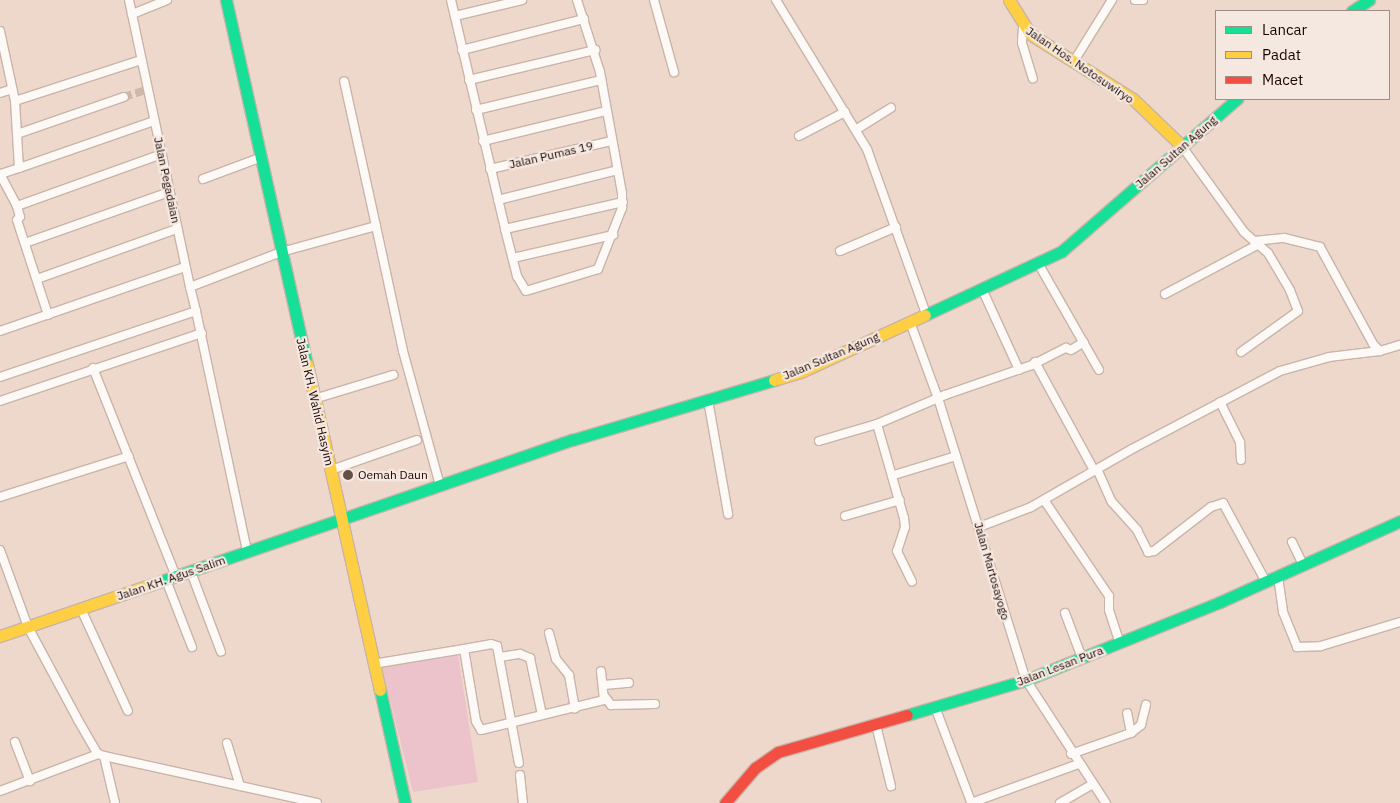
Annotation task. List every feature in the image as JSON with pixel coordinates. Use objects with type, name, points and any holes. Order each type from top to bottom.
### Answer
[{"type":"street","name":"Jalan Pegadaian","points":[[129,0],[145,89],[162,154],[185,268],[202,333],[247,552]]},
{"type":"street","points":[[132,14],[167,0]]},
{"type":"street","name":"Jalan KH. Wahid Hasyim","points":[[226,0],[405,803]]},
{"type":"street","points":[[451,0],[505,229],[521,287],[530,290],[598,269],[613,235],[623,202],[595,50],[577,0]]},
{"type":"street","points":[[455,16],[522,0]]},
{"type":"street","points":[[654,0],[674,72]]},
{"type":"street","points":[[776,0],[857,129],[896,227],[926,314]]},
{"type":"street","name":"Jalan Hos. Notosuwiryo","points":[[1009,0],[1023,27],[1133,99],[1181,145]]},
{"type":"street","points":[[1074,60],[1112,0]]},
{"type":"street","points":[[1135,0],[1143,0]]},
{"type":"street","points":[[1354,10],[1369,0]]},
{"type":"street","points":[[462,50],[584,19]]},
{"type":"street","points":[[1023,27],[1022,43],[1033,78]]},
{"type":"street","points":[[0,32],[15,101],[19,168]]},
{"type":"street","points":[[469,80],[595,50]]},
{"type":"street","points":[[15,101],[141,60]]},
{"type":"street","points":[[476,110],[601,80]]},
{"type":"street","points":[[344,81],[403,351],[440,485]]},
{"type":"street","points":[[0,93],[12,89]]},
{"type":"street","points":[[17,134],[124,97]]},
{"type":"street","name":"Jalan Sultan Agung","points":[[341,519],[593,433],[803,371],[1038,263],[1082,237],[1181,145],[1237,100]]},
{"type":"street","points":[[857,129],[890,108]]},
{"type":"street","points":[[483,141],[606,111]]},
{"type":"street","points":[[799,136],[845,112]]},
{"type":"street","points":[[48,315],[17,220],[20,217],[17,206],[0,174],[154,120]]},
{"type":"street","name":"Jalan Pumas 19","points":[[490,170],[611,141]]},
{"type":"street","points":[[1181,145],[1234,220],[1256,242],[1290,290],[1298,311],[1241,352]]},
{"type":"street","points":[[17,206],[162,154]]},
{"type":"street","points":[[203,179],[262,157]]},
{"type":"street","points":[[498,200],[617,170]]},
{"type":"street","points":[[25,243],[169,192]]},
{"type":"street","points":[[505,229],[623,202]]},
{"type":"street","points":[[190,287],[281,252],[376,226]]},
{"type":"street","points":[[840,251],[896,227]]},
{"type":"street","points":[[37,279],[177,229]]},
{"type":"street","points":[[513,258],[613,235]]},
{"type":"street","points":[[1165,294],[1256,242],[1284,238],[1320,247],[1373,344],[1380,351]]},
{"type":"street","points":[[1038,263],[1099,370]]},
{"type":"street","points":[[0,331],[185,268]]},
{"type":"street","points":[[982,289],[1019,370]]},
{"type":"street","points":[[0,377],[196,311]]},
{"type":"street","name":"Jalan Martosayogo","points":[[910,322],[938,398],[1026,680],[1071,754],[1106,803]]},
{"type":"street","points":[[0,401],[93,368],[202,333]]},
{"type":"street","points":[[819,441],[877,424],[938,398],[1019,370],[1084,342]]},
{"type":"street","points":[[979,527],[1044,500],[1220,402],[1294,366],[1344,354],[1380,351],[1400,345]]},
{"type":"street","points":[[1036,362],[1112,502],[1136,530],[1148,552],[1160,546],[1211,507],[1222,504],[1266,582]]},
{"type":"street","points":[[93,368],[129,456],[192,646]]},
{"type":"street","points":[[314,399],[393,375]]},
{"type":"street","points":[[708,400],[728,514]]},
{"type":"street","points":[[1220,402],[1240,442],[1241,460]]},
{"type":"street","points":[[877,424],[894,475],[905,527],[897,551],[912,582]]},
{"type":"street","points":[[331,470],[417,440]]},
{"type":"street","points":[[0,497],[129,456]]},
{"type":"street","points":[[894,475],[956,456]]},
{"type":"street","points":[[845,516],[900,500]]},
{"type":"street","points":[[1044,500],[1109,596],[1108,610],[1120,643]]},
{"type":"street","name":"Jalan KH. Agus Salim","points":[[0,636],[171,579],[341,519]]},
{"type":"street","name":"Jalan Lesan Pura","points":[[725,803],[755,768],[778,752],[1026,680],[1266,582],[1400,521]]},
{"type":"street","points":[[1292,542],[1303,565]]},
{"type":"street","points":[[0,550],[28,626],[101,755],[115,803]]},
{"type":"street","points":[[191,572],[221,652]]},
{"type":"street","points":[[1278,576],[1283,612],[1297,647],[1321,646],[1400,622]]},
{"type":"street","points":[[81,609],[128,711]]},
{"type":"street","points":[[1065,613],[1082,658]]},
{"type":"street","points":[[549,633],[556,659],[569,675],[575,708]]},
{"type":"street","points":[[373,664],[494,644],[500,657],[509,723],[519,763]]},
{"type":"street","points":[[464,649],[478,728],[484,730],[575,708],[605,697]]},
{"type":"street","points":[[500,657],[520,654],[530,658],[542,715]]},
{"type":"street","points":[[601,671],[605,697],[611,705],[656,704]]},
{"type":"street","points":[[604,685],[629,683]]},
{"type":"street","points":[[1071,754],[1131,733],[1141,725],[1146,705]]},
{"type":"street","points":[[935,707],[972,803],[1079,764]]},
{"type":"street","points":[[1127,713],[1131,733]]},
{"type":"street","points":[[876,725],[891,786]]},
{"type":"street","points":[[15,742],[30,781]]},
{"type":"street","points":[[227,742],[240,786]]},
{"type":"street","points":[[0,790],[101,755],[317,803]]},
{"type":"street","points":[[520,775],[523,803]]},
{"type":"street","points":[[1060,803],[1093,784]]},
{"type":"shaded area","points":[[458,655],[478,782],[413,792],[381,664]]},
{"type":"tunnel","points":[[124,97],[145,90]]},
{"type":"traffic: fast","points":[[226,0],[307,364]]},
{"type":"traffic: fast","points":[[1354,10],[1369,0]]},
{"type":"traffic: fast","points":[[925,315],[1062,251],[1236,100]]},
{"type":"traffic: fast","points":[[150,585],[572,440],[774,380]]},
{"type":"traffic: fast","points":[[907,715],[1026,680],[1220,602],[1400,521]]},
{"type":"traffic: fast","points":[[380,690],[405,803]]},
{"type":"traffic: slow","points":[[1009,0],[1030,34],[1133,99],[1181,145]]},
{"type":"traffic: slow","points":[[774,380],[803,371],[925,315]]},
{"type":"traffic: slow","points":[[307,364],[380,690]]},
{"type":"traffic: slow","points":[[0,636],[150,585]]},
{"type":"traffic: jam","points":[[725,803],[755,768],[778,752],[907,715]]},
{"type":"place","name":"Oemah Daun","points":[[348,475]]}]
